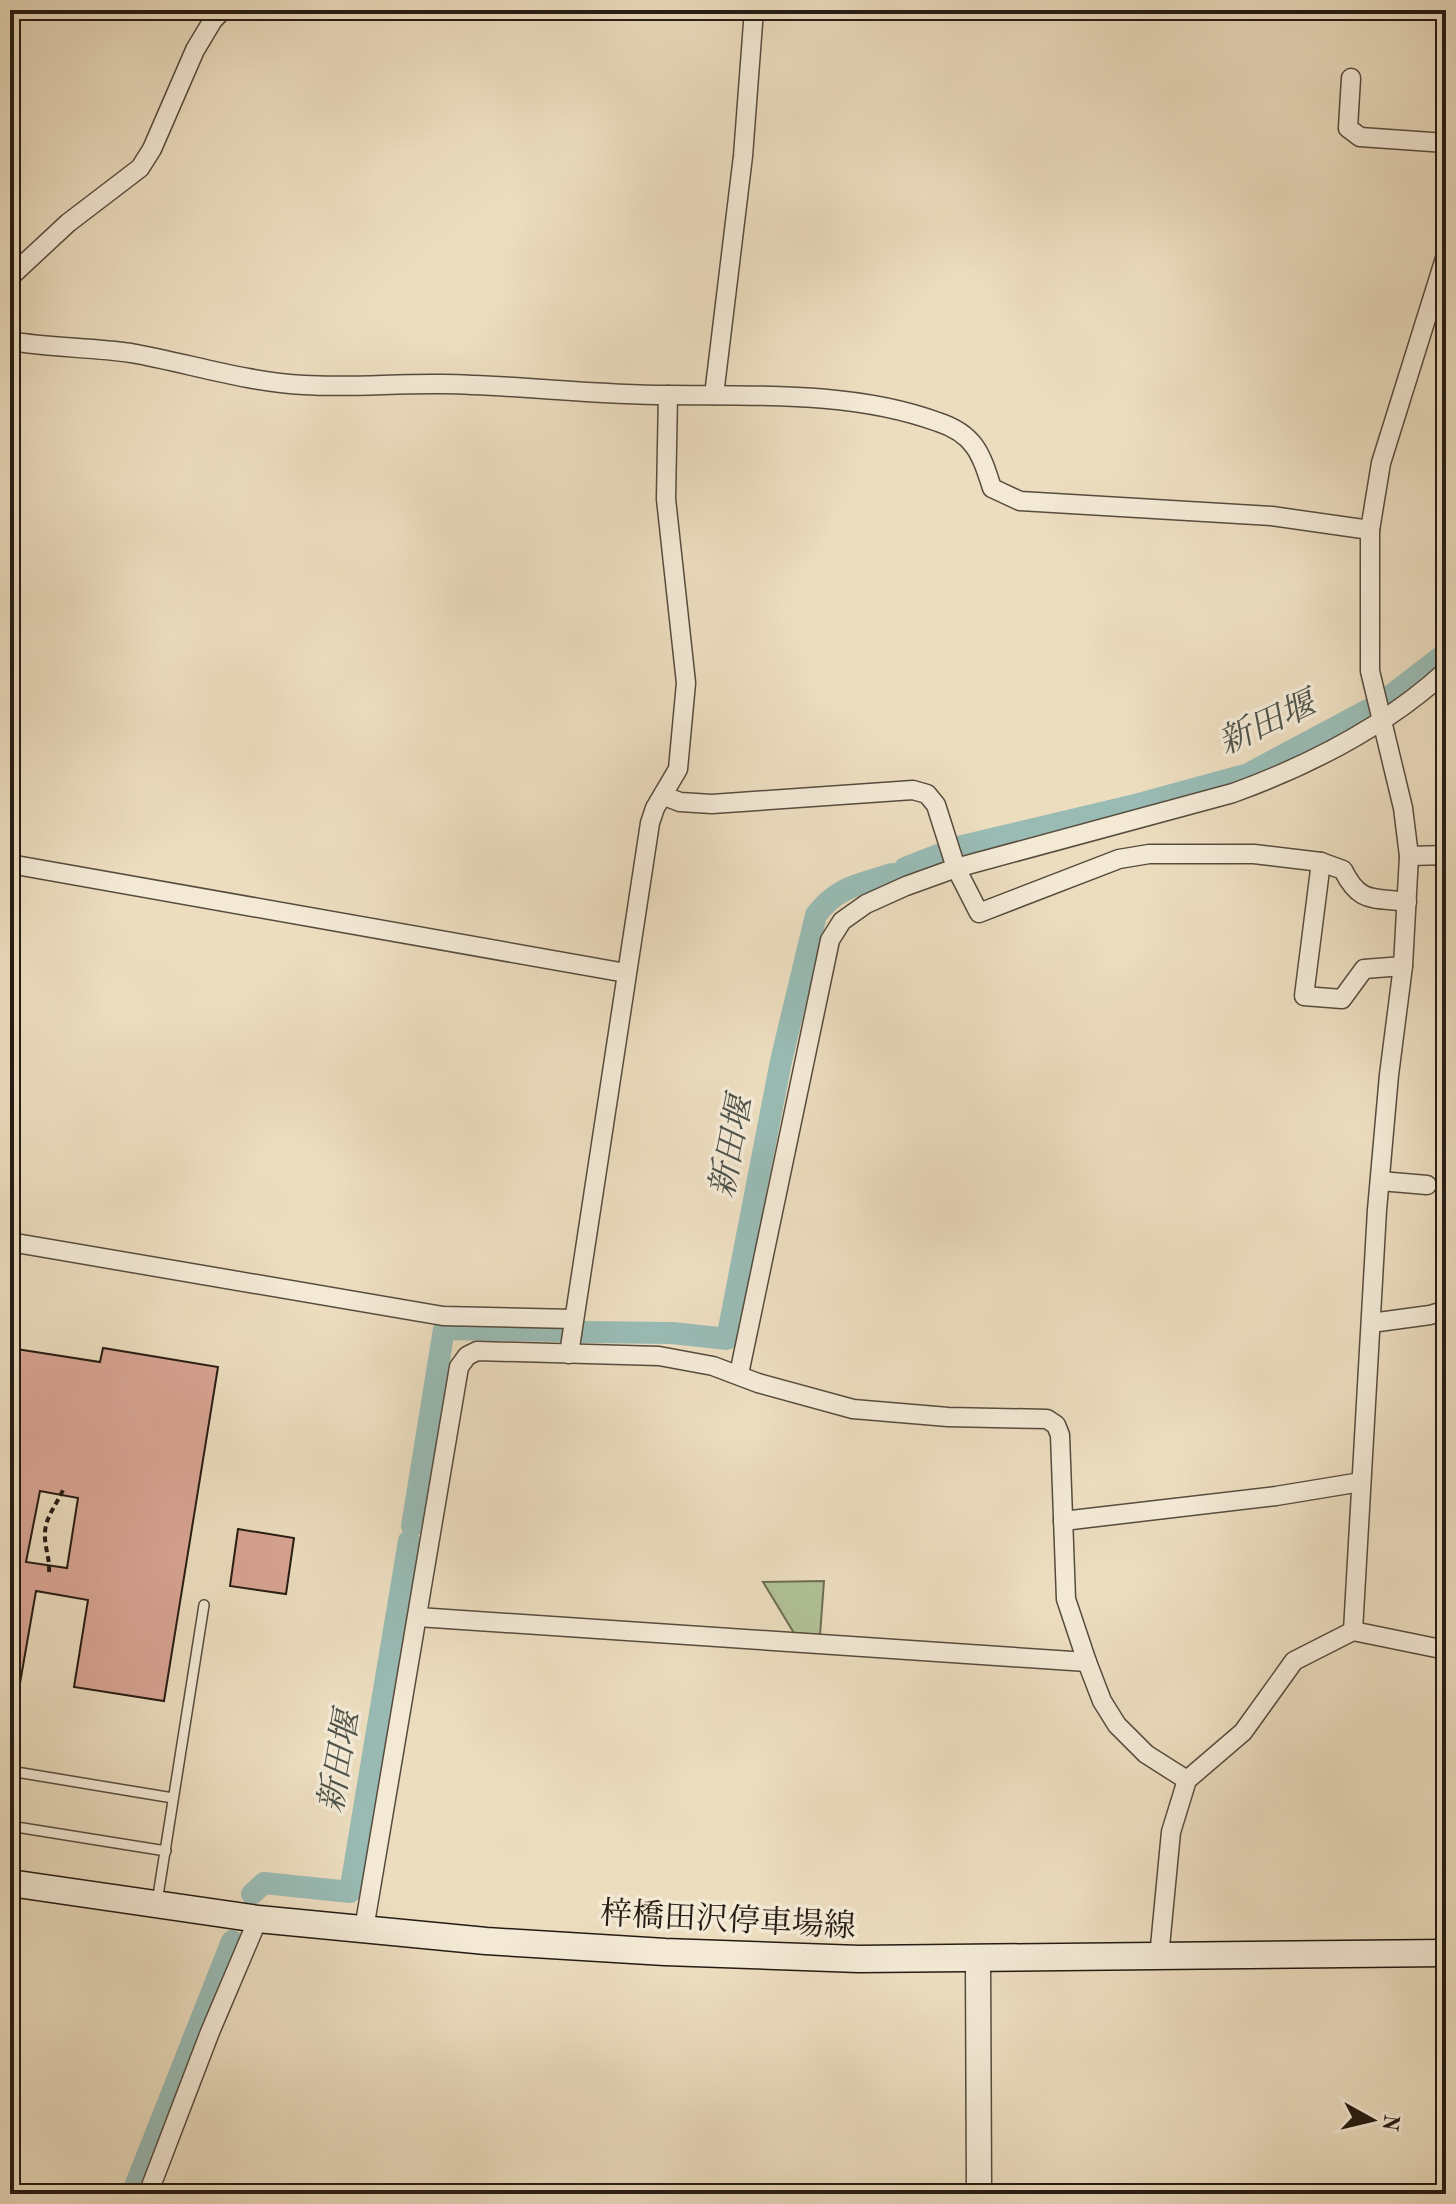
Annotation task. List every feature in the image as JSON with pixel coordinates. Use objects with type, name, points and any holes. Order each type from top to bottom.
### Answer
[{"type":"main road","name":"梓橋田沢停車場線","points":[[10,1883],[258,1919],[486,1941],[665,1952],[859,1959],[1446,1953]]},
{"type":"street","points":[[10,277],[68,223],[140,168],[152,149],[195,50],[213,20],[223,10]]},
{"type":"street","points":[[714,395],[743,156],[754,10]]},
{"type":"street","points":[[1351,78],[1348,128],[1360,137],[1446,143]]},
{"type":"street","points":[[1353,1631],[1380,1181],[1403,966],[1409,856],[1403,808],[1370,671],[1370,530],[1381,463],[1446,255]]},
{"type":"street","points":[[10,341],[127,353],[250,379],[303,385],[446,384],[595,394],[714,395],[836,401],[901,411],[939,422],[965,434],[982,455],[992,488],[1020,501],[1272,516],[1370,530]]},
{"type":"street","points":[[569,1354],[650,823],[655,808],[678,769],[686,683],[666,499],[668,395]]},
{"type":"street","points":[[739,1374],[830,940],[842,921],[866,904],[956,868],[1233,793],[1275,778],[1381,722],[1425,691],[1446,671]]},
{"type":"street","points":[[664,796],[680,802],[712,804],[913,790],[927,794],[936,805],[956,868],[979,913],[1119,859],[1149,854],[1217,852],[1321,862],[1343,870],[1352,888],[1361,896],[1407,902]]},
{"type":"street","points":[[1409,856],[1446,855]]},
{"type":"street","points":[[1321,862],[1304,996],[1342,999],[1364,969],[1403,966]]},
{"type":"street","points":[[10,864],[626,973]]},
{"type":"street","points":[[1380,1181],[1427,1185]]},
{"type":"street","points":[[10,1242],[443,1316],[573,1319]]},
{"type":"street","points":[[1371,1323],[1446,1310]]},
{"type":"street","points":[[364,1929],[459,1367],[467,1356],[477,1351],[659,1356],[713,1366],[758,1383],[853,1409],[948,1417],[1047,1419],[1056,1425],[1060,1435],[1066,1599],[1102,1701],[1117,1725],[1146,1754],[1187,1780]]},
{"type":"street","points":[[1063,1521],[1276,1496],[1361,1482]]},
{"type":"street","points":[[418,1617],[1087,1662]]},
{"type":"street","points":[[1159,1957],[1171,1832],[1187,1780],[1243,1732],[1294,1661],[1353,1631],[1446,1650]]},
{"type":"street","points":[[148,2194],[210,2032],[258,1919]]},
{"type":"street","points":[[978,1959],[979,2194]]},
{"type":"lane","points":[[157,1905],[204,1605]]},
{"type":"lane","points":[[10,1771],[173,1798]]},
{"type":"lane","points":[[10,1826],[166,1851]]},
{"type":"path","points":[[49,1572],[50,1561],[44,1534],[46,1521],[63,1490]]},
{"type":"green space","points":[[824,1581],[820,1635],[794,1633],[763,1582]]},
{"type":"building","points":[[10,1348],[100,1362],[103,1348],[218,1367],[164,1701],[74,1687],[88,1600],[36,1591],[19,1689],[10,1688]],"holes":[[[40,1491],[78,1498],[67,1568],[26,1562]]]},
{"type":"building","points":[[238,1529],[294,1538],[286,1594],[230,1586]]},
{"type":"waterway","name":"新田堰","points":[[1385,700],[1446,653]]},
{"type":"waterway","name":"新田堰","points":[[958,847],[1131,806],[1248,774],[1368,710]]},
{"type":"waterway","name":"新田堰","points":[[905,868],[938,855]]},
{"type":"waterway","name":"新田堰","points":[[584,1332],[672,1333],[727,1339],[781,1061],[816,915],[841,892],[892,874]]},
{"type":"waterway","name":"新田堰","points":[[412,1526],[444,1329],[561,1331]]},
{"type":"waterway","name":"新田堰","points":[[252,1894],[264,1883],[350,1892],[409,1541]]},
{"type":"waterway","name":"新田堰","points":[[132,2194],[232,1941]]}]
